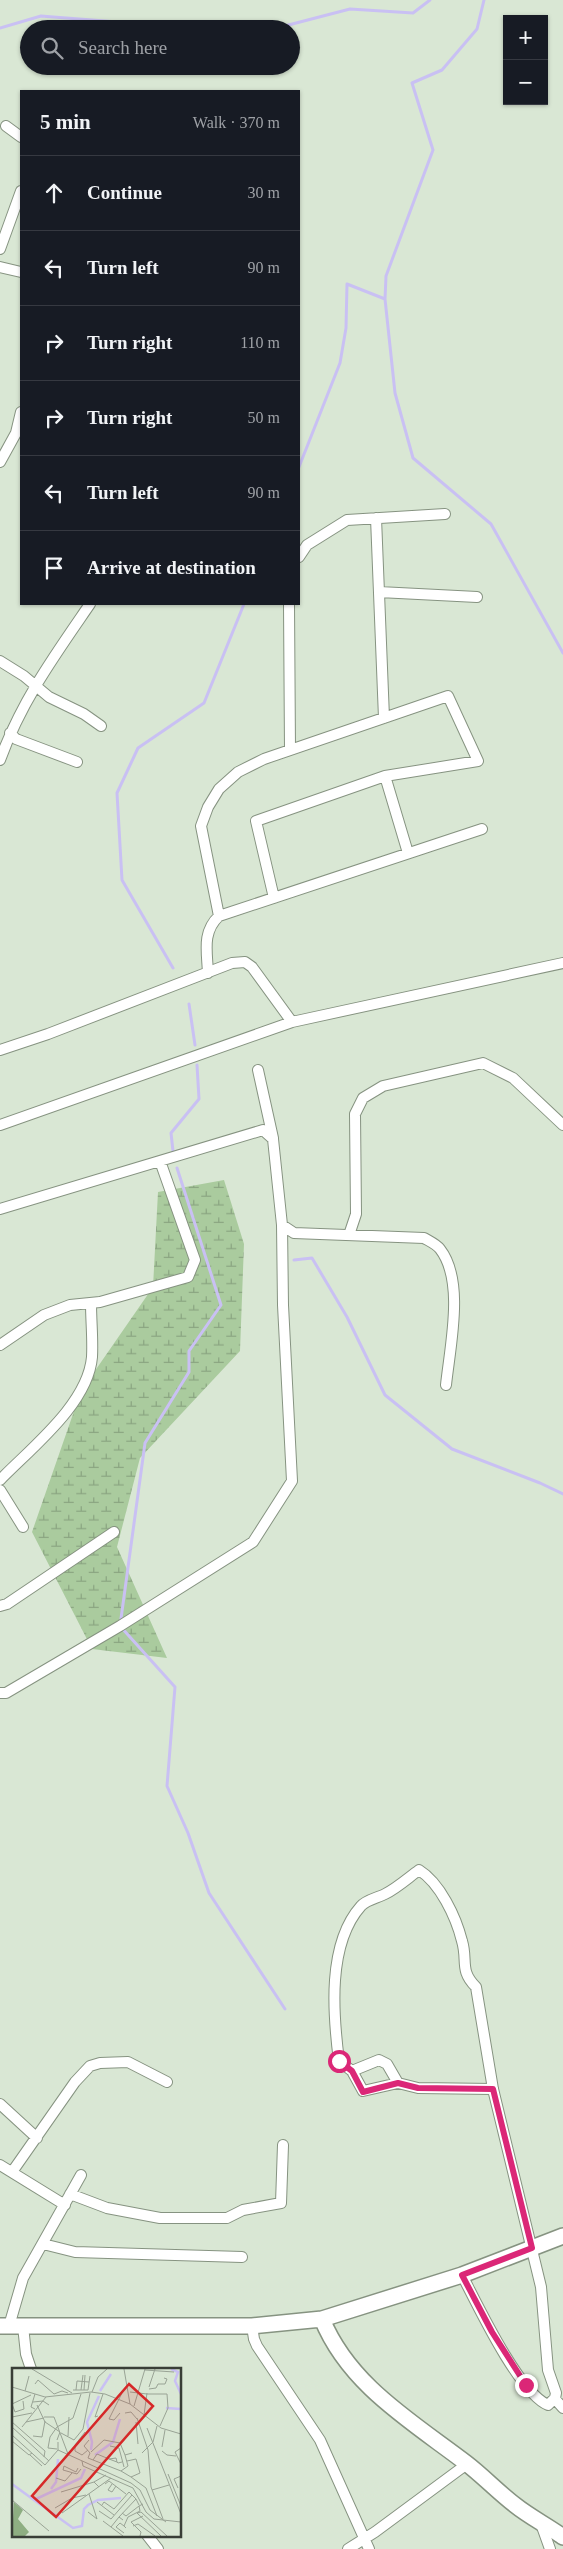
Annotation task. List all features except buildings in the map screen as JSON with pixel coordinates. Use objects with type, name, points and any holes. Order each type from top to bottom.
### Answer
[{"type":"main road","points":[[11,2326],[252,2326],[322,2319],[462,2275],[563,2236]]},
{"type":"main road","points":[[322,2319],[334,2347],[344,2361],[386,2404],[467,2464],[514,2504],[563,2536]]},
{"type":"street","points":[[6,126],[20,136]]},
{"type":"street","points":[[0,249],[20,194]]},
{"type":"street","points":[[0,267],[20,272]]},
{"type":"street","points":[[0,462],[18,434],[20,419]]},
{"type":"street","points":[[300,556],[307,545],[347,520],[445,514]]},
{"type":"street","points":[[376,518],[384,718]]},
{"type":"street","points":[[379,592],[477,597]]},
{"type":"street","points":[[0,760],[10,733],[34,685],[89,605]]},
{"type":"street","points":[[290,605],[290,750]]},
{"type":"street","points":[[0,661],[49,697],[84,714],[101,726]]},
{"type":"street","points":[[220,916],[200,826],[208,807],[219,789],[238,772],[264,759],[448,696],[478,761],[385,776],[256,821],[274,898]]},
{"type":"street","points":[[10,733],[23,742],[77,762]]},
{"type":"street","points":[[385,776],[408,854]]},
{"type":"street","points":[[208,973],[206,934],[220,916],[482,828]]},
{"type":"street","points":[[0,1050],[48,1034],[232,963],[245,962],[252,967],[292,1022]]},
{"type":"street","points":[[0,1125],[292,1022],[563,963]]},
{"type":"street","points":[[349,1235],[356,1214],[355,1114],[363,1098],[383,1086],[484,1063],[513,1078],[563,1125]]},
{"type":"street","points":[[0,1693],[6,1693],[120,1626],[253,1542],[292,1481],[283,1305],[282,1225],[273,1139],[258,1070]]},
{"type":"street","points":[[0,1210],[263,1130],[273,1139]]},
{"type":"street","points":[[0,1344],[44,1315],[70,1305],[91,1303],[188,1277],[195,1260],[160,1161]]},
{"type":"street","points":[[282,1225],[294,1233],[424,1238],[439,1248],[451,1268],[454,1295],[446,1385]]},
{"type":"street","points":[[0,1480],[60,1419],[81,1391],[92,1358],[91,1303]]},
{"type":"street","points":[[0,1490],[23,1527]]},
{"type":"street","points":[[0,1606],[114,1532]]},
{"type":"street","points":[[462,2275],[492,2332],[526,2385],[542,2402],[548,2405],[555,2399],[556,2393],[548,2370],[541,2287],[493,2089],[476,1987],[468,1979],[464,1967],[463,1943],[442,1896],[429,1876],[419,1870],[386,1894],[362,1904],[348,1924],[335,1970],[336,2037],[339,2061],[352,2071],[363,2092],[398,2083],[418,2088],[493,2089]]},
{"type":"street","points":[[352,2071],[379,2060],[387,2064],[398,2083]]},
{"type":"street","points":[[12,2172],[75,2082],[90,2066],[100,2063],[128,2062],[168,2082]]},
{"type":"street","points":[[0,2104],[37,2138]]},
{"type":"street","points":[[70,2194],[107,2208],[145,2216],[160,2218],[227,2218],[243,2210],[281,2203],[283,2144]]},
{"type":"street","points":[[0,2165],[64,2205]]},
{"type":"street","points":[[31,2368],[26,2354],[11,2326],[19,2287],[81,2175]]},
{"type":"street","points":[[43,2244],[74,2252],[242,2256]]},
{"type":"street","points":[[252,2326],[257,2346],[320,2440],[352,2507],[363,2539],[369,2549]]},
{"type":"street","points":[[555,2399],[563,2408]]},
{"type":"street","points":[[348,2549],[467,2464]]},
{"type":"street","points":[[540,2520],[542,2532],[550,2549]]},
{"type":"street","points":[[148,2536],[158,2549]]},
{"type":"green space","points":[[224,1180],[244,1244],[240,1351],[140,1458],[117,1547],[167,1658],[92,1649],[32,1532],[81,1391],[153,1287],[158,1192]]},
{"type":"waterway","points":[[300,22],[350,9],[413,13],[430,0]]},
{"type":"waterway","points":[[300,464],[340,363],[346,328],[347,284],[385,299],[386,276],[433,150],[412,83],[442,70],[477,29],[484,0]]},
{"type":"waterway","points":[[27,20],[41,16],[92,20]]},
{"type":"waterway","points":[[0,28],[20,22]]},
{"type":"waterway","points":[[385,299],[395,393],[413,458],[491,524],[563,653]]},
{"type":"waterway","points":[[173,968],[122,880],[117,793],[138,748],[204,703],[244,605]]},
{"type":"waterway","points":[[189,1004],[195,1045]]},
{"type":"waterway","points":[[173,1151],[171,1133],[199,1099],[197,1065]]},
{"type":"waterway","points":[[177,1168],[221,1305],[189,1351],[189,1372],[145,1443],[120,1626],[175,1687],[167,1786],[188,1833],[209,1893],[285,2009]]},
{"type":"waterway","points":[[294,1260],[312,1258],[347,1317],[385,1395],[452,1449],[540,1483],[563,1494]]},
{"type":"route","points":[[339,2061],[352,2071],[363,2092],[398,2083],[418,2088],[493,2089],[532,2248],[462,2275],[492,2332],[526,2385]]}]
